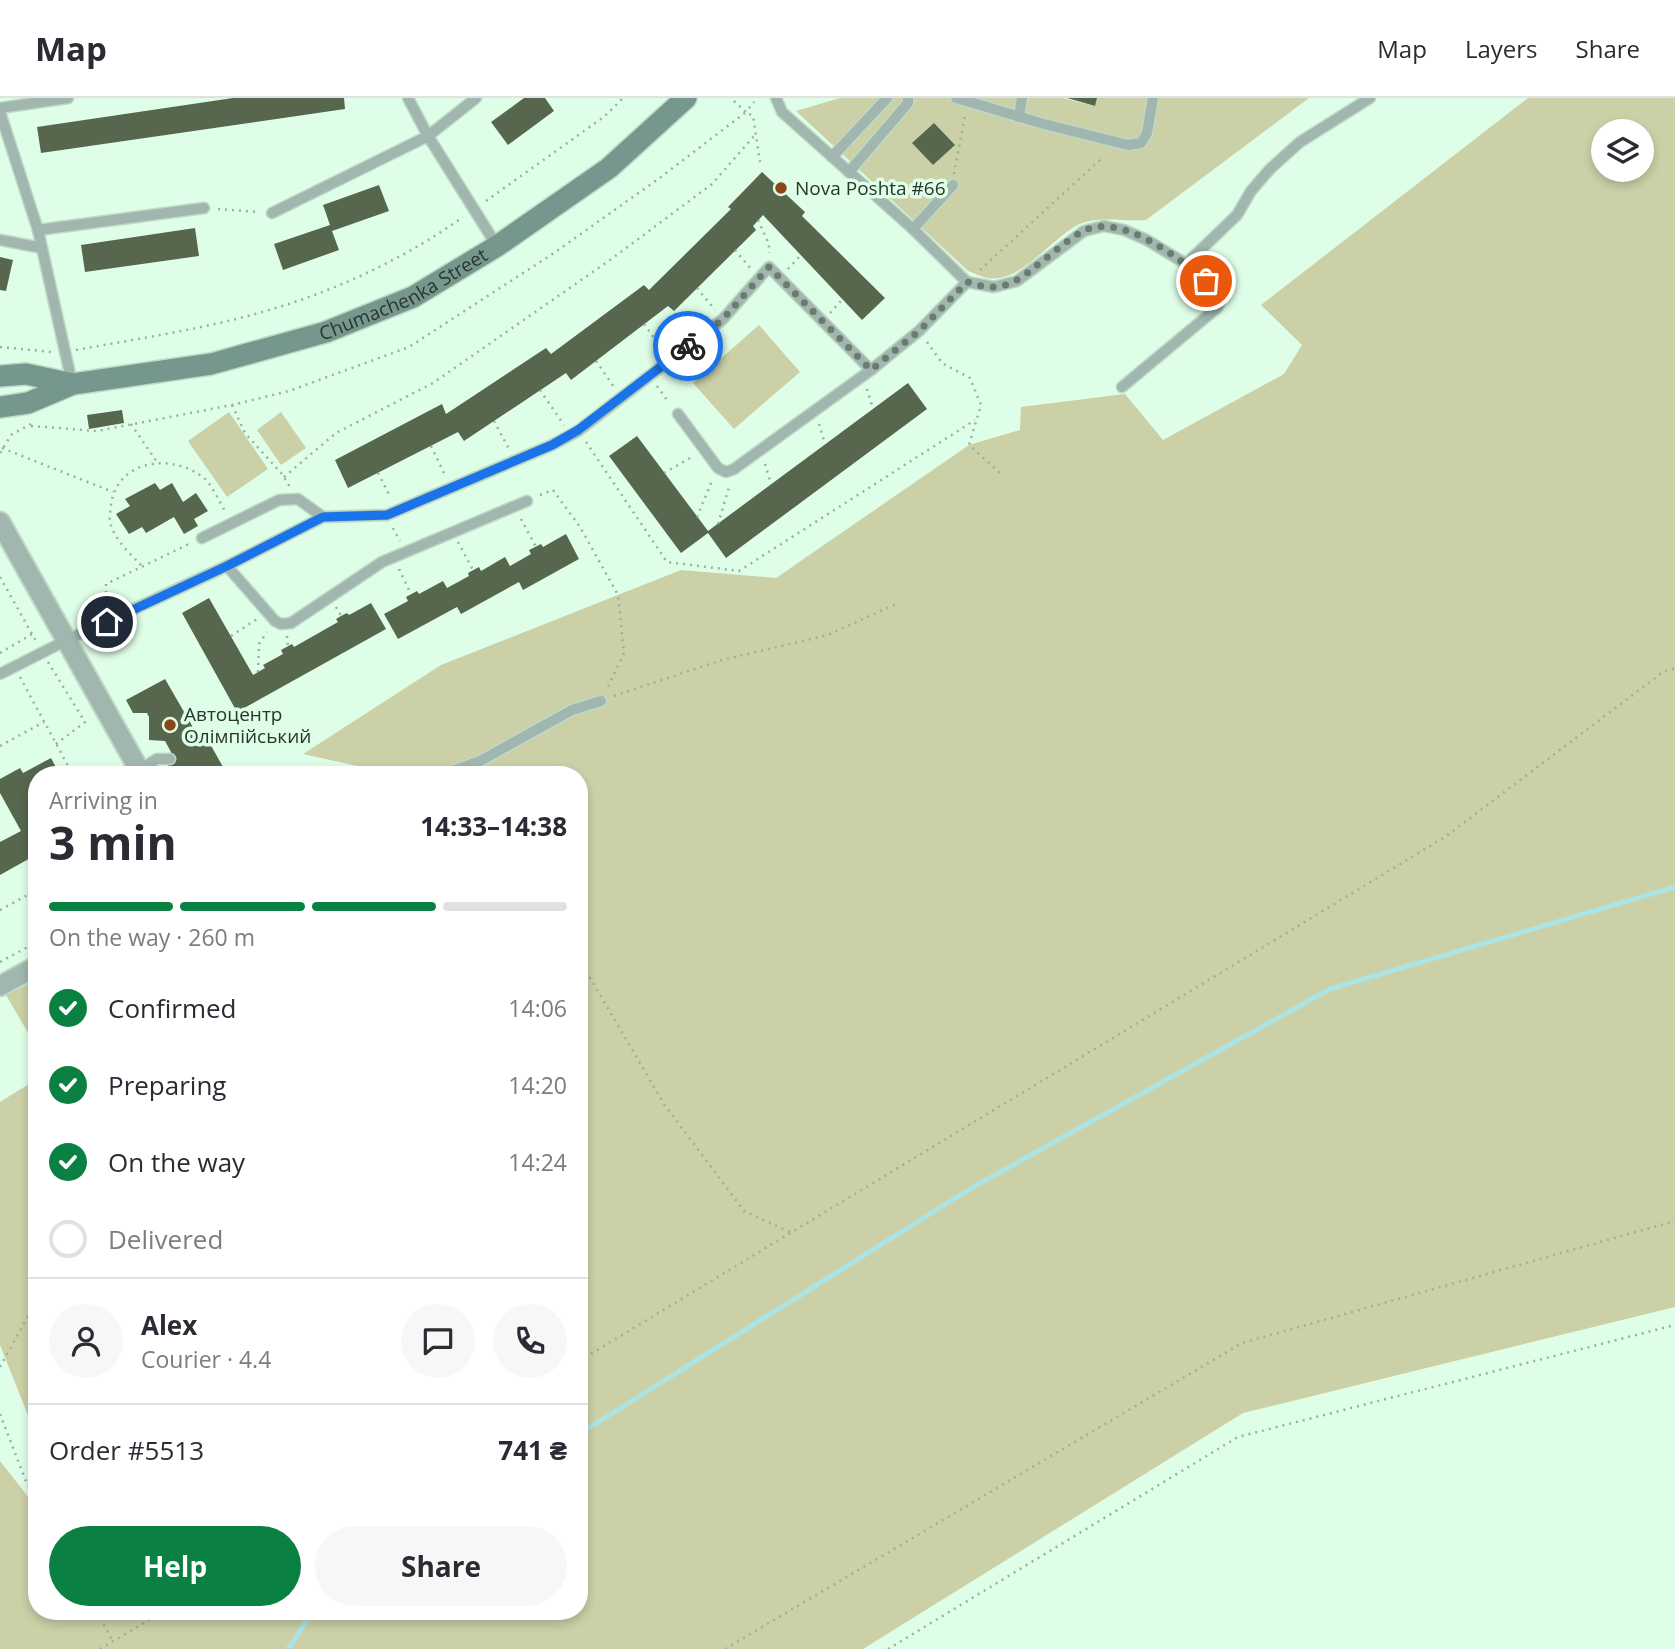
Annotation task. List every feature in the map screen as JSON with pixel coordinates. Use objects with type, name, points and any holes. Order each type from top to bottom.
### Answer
[{"type":"street","name":"Chumachenka Street","points":[[0,407],[28,403],[72,384],[211,364],[326,332],[413,297],[497,246],[609,168],[686,98]]},
{"type":"street","name":"Chumachenka Street","points":[[0,376],[26,374],[72,384]]},
{"type":"street","points":[[0,522],[65,641],[100,687],[137,766]]},
{"type":"street","points":[[0,986],[28,971]]},
{"type":"lane","points":[[68,98],[0,110],[38,230],[72,384]]},
{"type":"lane","points":[[408,98],[428,136],[497,246]]},
{"type":"lane","points":[[272,213],[428,136],[475,98]]},
{"type":"lane","points":[[776,98],[782,112],[913,229],[967,282],[993,288],[1017,281],[1084,231],[1104,226],[1124,230],[1147,240],[1186,264],[1218,291],[1221,300],[1217,308],[1122,387]]},
{"type":"lane","points":[[832,157],[887,98]]},
{"type":"lane","points":[[849,172],[908,103],[908,98]]},
{"type":"lane","points":[[956,98],[1128,145],[1141,143],[1147,133],[1153,98]]},
{"type":"lane","points":[[1019,117],[1023,98]]},
{"type":"lane","points":[[1186,264],[1237,215],[1251,191],[1270,169],[1300,142],[1370,98]]},
{"type":"lane","points":[[913,229],[953,185]]},
{"type":"lane","points":[[38,230],[204,208]]},
{"type":"lane","points":[[0,240],[42,248]]},
{"type":"lane","points":[[0,674],[227,566],[323,517],[392,513],[515,461],[575,432],[723,319],[769,267],[867,373]]},
{"type":"lane","points":[[678,414],[718,468],[726,472],[734,470],[867,373],[919,331],[967,282]]},
{"type":"lane","points":[[202,538],[279,500],[298,499],[323,517]]},
{"type":"lane","points":[[227,566],[275,621],[281,624],[291,623],[382,562],[527,501]]},
{"type":"lane","points":[[466,766],[572,710],[601,701]]},
{"type":"lane","points":[[149,766],[158,759],[170,759]]},
{"type":"path","points":[[0,347],[24,351],[66,352],[256,314],[342,285],[428,242],[605,116],[623,98]]},
{"type":"path","points":[[734,101],[753,116],[760,162]]},
{"type":"path","points":[[953,185],[967,101]]},
{"type":"path","points":[[746,111],[754,102]]},
{"type":"path","points":[[284,477],[336,433],[433,383],[610,260],[712,184],[755,135]]},
{"type":"path","points":[[967,282],[1101,159]]},
{"type":"path","points":[[204,208],[272,213]]},
{"type":"path","points":[[758,220],[769,244],[769,267]]},
{"type":"path","points":[[735,250],[759,279]]},
{"type":"path","points":[[697,288],[723,319]]},
{"type":"path","points":[[644,324],[671,359]]},
{"type":"path","points":[[919,331],[942,363],[970,378],[981,405],[969,444],[1000,473]]},
{"type":"path","points":[[596,361],[622,397]]},
{"type":"path","points":[[867,373],[873,409]]},
{"type":"path","points":[[649,376],[678,414]]},
{"type":"path","points":[[540,390],[575,432],[667,562],[739,571],[975,420]]},
{"type":"path","points":[[232,405],[245,433],[284,477],[298,499]]},
{"type":"path","points":[[814,411],[825,444]]},
{"type":"path","points":[[0,453],[11,435],[31,426],[29,415]]},
{"type":"path","points":[[494,421],[515,461]]},
{"type":"path","points":[[131,424],[157,461]]},
{"type":"path","points":[[430,446],[452,488]]},
{"type":"path","points":[[2,448],[113,492]]},
{"type":"path","points":[[664,472],[705,450]]},
{"type":"path","points":[[760,451],[771,484]]},
{"type":"path","points":[[141,565],[124,548],[109,521],[113,492],[130,471],[157,461],[187,467],[207,480],[233,523]]},
{"type":"path","points":[[697,517],[718,468]]},
{"type":"path","points":[[718,524],[734,470]]},
{"type":"path","points":[[378,473],[405,551]]},
{"type":"path","points":[[527,501],[552,490],[580,527],[618,595],[624,653],[601,701]]},
{"type":"path","points":[[514,506],[536,547]]},
{"type":"path","points":[[452,531],[473,570]]},
{"type":"path","points":[[107,622],[106,583],[202,538]]},
{"type":"path","points":[[393,557],[411,594]]},
{"type":"path","points":[[601,701],[722,660],[828,635],[896,604]]},
{"type":"path","points":[[231,636],[267,612]]},
{"type":"path","points":[[258,672],[260,644],[275,621]]},
{"type":"path","points":[[0,653],[32,634]]},
{"type":"path","points":[[588,1356],[1444,837],[1663,672],[1675,668]]},
{"type":"path","points":[[19,675],[68,766]]},
{"type":"path","points":[[0,747],[44,722]]},
{"type":"path","points":[[0,910],[28,895]]},
{"type":"path","points":[[0,962],[28,947]]},
{"type":"path","points":[[588,974],[664,1104],[744,1212],[792,1233]]},
{"type":"path","points":[[725,1649],[1242,1343],[1675,1221]]},
{"type":"path","points":[[0,1367],[28,1316]]},
{"type":"path","points":[[888,1649],[1238,1437],[1675,1325]]},
{"type":"path","points":[[0,1414],[28,1485]]},
{"type":"path","points":[[101,1620],[113,1642]]},
{"type":"path","points":[[100,1649],[149,1620]]},
{"type":"green space","points":[[840,98],[1063,98],[1094,106],[1097,98],[1309,98],[1146,220],[1101,220],[1084,223],[1066,233],[1023,268],[1000,278],[988,278],[968,271],[796,111]]},
{"type":"green space","points":[[1528,98],[1675,98],[1675,1307],[1243,1413],[863,1649],[0,1649],[0,1461],[28,1497],[28,1620],[588,1620],[588,766],[357,766],[303,754],[441,665],[681,570],[776,578],[969,445],[1020,430],[1021,407],[1125,394],[1163,440],[1284,374],[1302,345],[1261,305]]},
{"type":"green space","points":[[759,325],[800,372],[734,429],[693,383]]},
{"type":"green space","points":[[229,412],[268,469],[227,497],[188,441]]},
{"type":"green space","points":[[281,412],[306,448],[281,465],[257,430]]},
{"type":"green space","points":[[28,984],[28,1033],[6,995]]},
{"type":"green space","points":[[28,1085],[28,1415],[0,1345],[0,1102]]},
{"type":"building","points":[[233,98],[344,98],[345,109],[41,153],[37,127]]},
{"type":"building","points":[[524,98],[545,98],[554,111],[508,145],[491,122]]},
{"type":"building","points":[[1067,98],[1097,98],[1095,106]]},
{"type":"building","points":[[934,123],[955,145],[933,165],[912,143]]},
{"type":"building","points":[[762,172],[805,212],[802,216],[885,298],[862,320],[763,215],[753,226],[756,230],[674,311],[668,306],[571,380],[566,373],[464,441],[458,432],[348,488],[335,460],[442,404],[446,414],[546,348],[551,354],[644,285],[649,290],[731,209],[728,207]]},
{"type":"building","points":[[379,185],[389,211],[332,231],[339,250],[283,270],[274,244],[330,225],[323,205]]},
{"type":"building","points":[[195,228],[199,256],[85,272],[81,245]]},
{"type":"building","points":[[0,257],[13,260],[6,291],[0,290]]},
{"type":"building","points":[[908,383],[927,409],[726,558],[708,533],[681,553],[609,456],[637,436],[708,531]]},
{"type":"building","points":[[122,410],[124,423],[89,429],[87,415]]},
{"type":"building","points":[[155,483],[160,490],[172,483],[183,502],[196,493],[208,511],[194,519],[198,526],[184,534],[174,517],[146,533],[142,527],[129,534],[116,514],[130,506],[125,499]]},
{"type":"building","points":[[566,534],[579,559],[523,590],[519,582],[461,614],[457,607],[398,639],[384,614],[408,601],[406,597],[417,591],[419,594],[443,581],[447,588],[479,567],[481,571],[505,557],[510,566],[531,554],[529,550],[541,544],[543,547]]},
{"type":"building","points":[[209,598],[253,675],[265,668],[263,665],[283,654],[281,650],[292,644],[294,647],[338,622],[336,619],[341,616],[347,613],[349,615],[371,603],[386,629],[237,712],[182,613]]},
{"type":"building","name":"Автоцентр Олімпійський","points":[[165,679],[198,736],[204,733],[222,766],[168,766],[171,752],[165,741],[149,740],[147,713],[133,713],[126,700]]},
{"type":"building","points":[[51,758],[55,766],[36,766]]},
{"type":"building","points":[[20,768],[23,773],[28,770],[28,859],[0,875],[0,842],[21,831],[0,793],[0,779]]},
{"type":"waterway","points":[[588,1428],[973,1187],[1330,989],[1675,887]]},
{"type":"waterway","points":[[288,1649],[307,1620]]},
{"type":"way so far","points":[[688,346],[723,319],[769,267],[871,370],[919,331],[967,282],[993,288],[1017,281],[1084,231],[1104,226],[1124,230],[1147,240],[1186,264],[1206,281]]},
{"type":"place","name":"Nova Poshta #66","points":[[781,188]]},
{"type":"place","name":"Автоцентр Олімпійський","points":[[170,725]]},
{"type":"route","points":[[107,622],[323,517],[387,515],[552,445],[600,414],[688,346]]}]
